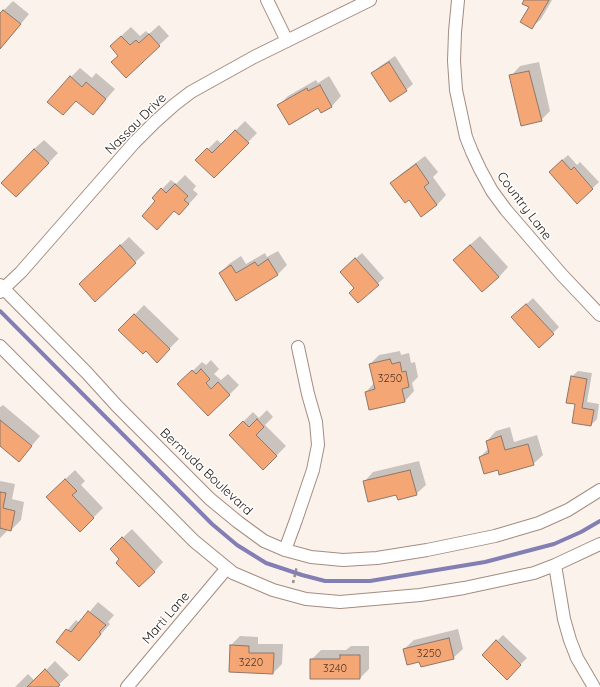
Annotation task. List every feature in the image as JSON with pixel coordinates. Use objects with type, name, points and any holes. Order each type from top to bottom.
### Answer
[{"type":"street","points":[[267,0],[287,41]]},
{"type":"street","name":"Nassau Drive","points":[[1,289],[21,272],[134,143],[169,109],[191,92],[254,57],[370,0]]},
{"type":"street","name":"Country Lane","points":[[458,0],[455,32],[456,90],[466,137],[477,164],[492,191],[516,222],[562,275],[600,315]]},
{"type":"street","name":"Bermuda Boulevard","points":[[1,289],[64,350],[117,406],[210,499],[264,541],[285,550],[311,557],[343,560],[377,558],[427,550],[495,536],[539,523],[568,510],[600,490]]},
{"type":"street","points":[[0,346],[194,540],[233,573],[273,590],[306,599],[340,602],[420,595],[464,588],[534,572],[555,565],[600,544]]},
{"type":"street","points":[[285,550],[313,470],[318,445],[316,422],[308,394],[298,347]]},
{"type":"street","points":[[555,565],[564,620],[570,640],[577,658],[594,687]]},
{"type":"street","name":"Marti Lane","points":[[127,687],[227,568]]},
{"type":"path","points":[[292,587],[298,560]]},
{"type":"building","points":[[524,0],[549,0],[532,29],[520,22],[529,7],[522,4]]},
{"type":"building","points":[[3,10],[21,24],[0,49],[0,13]]},
{"type":"building","points":[[149,34],[160,46],[126,78],[111,62],[118,56],[110,46],[121,36],[130,45],[136,40],[139,43]]},
{"type":"building","points":[[389,62],[407,91],[390,102],[371,73]]},
{"type":"building","points":[[529,71],[542,121],[521,126],[509,75]]},
{"type":"building","points":[[70,76],[82,87],[86,82],[106,99],[93,115],[76,101],[63,115],[47,102]]},
{"type":"building","points":[[320,85],[332,107],[321,113],[318,108],[289,125],[277,105],[307,88],[308,91]]},
{"type":"building","points":[[235,130],[249,143],[214,178],[195,160],[207,148],[212,153]]},
{"type":"building","points":[[34,149],[49,163],[16,197],[1,183]]},
{"type":"building","points":[[562,160],[571,170],[574,167],[593,189],[577,204],[549,172]]},
{"type":"building","points":[[416,164],[429,183],[424,187],[437,205],[421,217],[409,200],[405,203],[390,183]]},
{"type":"building","points":[[175,184],[188,196],[184,200],[189,204],[179,215],[174,211],[157,230],[142,216],[155,201],[152,198],[161,188],[166,193]]},
{"type":"building","points":[[120,245],[136,263],[95,302],[79,284]]},
{"type":"building","points":[[470,245],[499,277],[482,292],[453,260]]},
{"type":"building","points":[[355,258],[379,285],[358,303],[349,293],[354,288],[340,272]]},
{"type":"building","points":[[268,259],[278,275],[236,301],[219,273],[231,265],[236,273],[255,262],[258,266]]},
{"type":"building","points":[[526,304],[554,334],[539,348],[511,317]]},
{"type":"building","points":[[134,314],[170,349],[157,363],[146,351],[143,354],[118,330]]},
{"type":"building","points":[[390,359],[392,364],[400,362],[402,372],[406,371],[409,387],[402,389],[405,402],[369,410],[365,392],[375,389],[369,364]]},
{"type":"building","points":[[201,369],[210,379],[206,383],[211,389],[218,382],[230,395],[208,416],[177,384],[192,370],[196,374]]},
{"type":"building","points":[[571,376],[587,379],[582,408],[594,410],[591,426],[572,423],[575,404],[566,403]]},
{"type":"building","points":[[257,419],[264,427],[256,435],[277,456],[263,470],[229,435],[243,421],[249,427]]},
{"type":"building","points":[[0,420],[32,446],[19,462],[0,446]]},
{"type":"building","points":[[501,436],[505,450],[528,444],[534,465],[499,475],[498,470],[484,474],[479,457],[489,453],[486,441]]},
{"type":"building","points":[[410,470],[417,495],[398,500],[396,495],[368,502],[363,481]]},
{"type":"building","points":[[65,479],[77,491],[72,495],[94,518],[80,532],[46,497]]},
{"type":"building","points":[[0,492],[6,493],[3,508],[15,511],[11,531],[0,528]]},
{"type":"building","points":[[122,537],[155,572],[139,587],[116,563],[119,559],[110,549]]},
{"type":"building","points":[[88,611],[106,625],[99,632],[101,634],[79,661],[56,642],[66,629],[71,632]]},
{"type":"building","points":[[449,638],[454,659],[421,667],[419,662],[407,665],[403,649]]},
{"type":"building","points":[[496,640],[521,665],[507,680],[482,655]]},
{"type":"building","points":[[230,645],[249,646],[249,653],[274,653],[273,674],[229,672]]},
{"type":"building","points":[[340,655],[360,655],[360,679],[310,679],[310,659],[340,659]]},
{"type":"building","points":[[45,669],[60,685],[58,687],[27,687]]},
{"type":"waterway","points":[[0,311],[212,524],[237,545],[266,563],[325,581],[370,581],[485,562],[554,544],[581,532],[600,521]]}]
